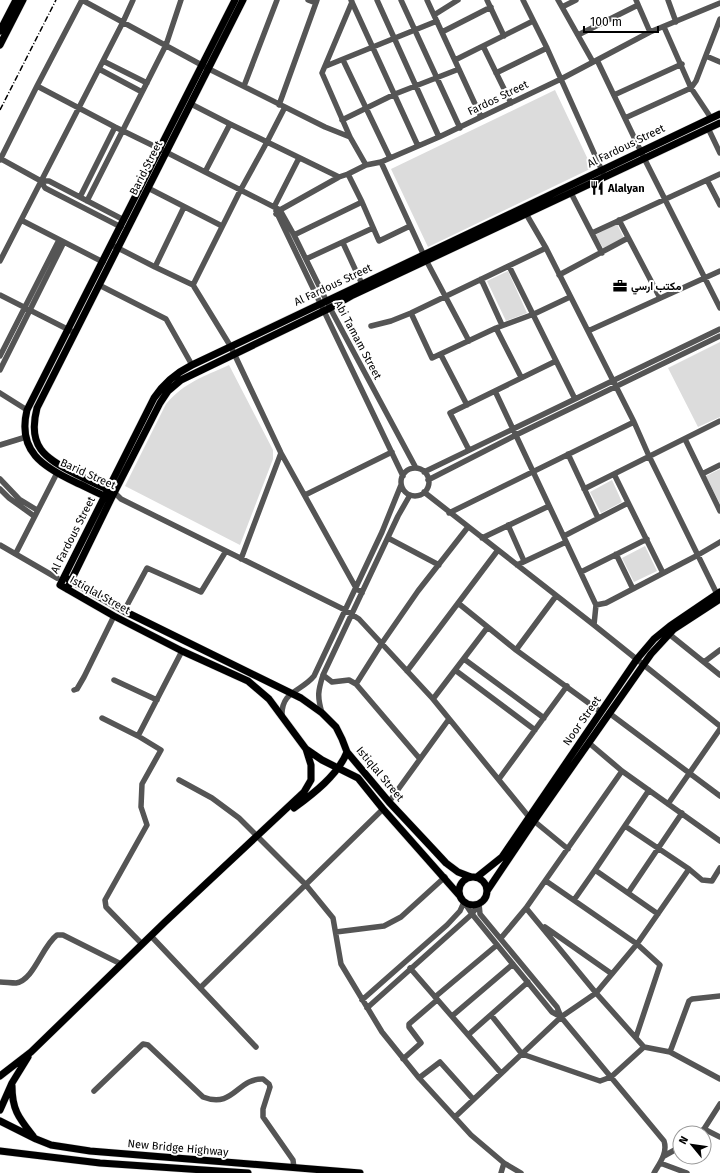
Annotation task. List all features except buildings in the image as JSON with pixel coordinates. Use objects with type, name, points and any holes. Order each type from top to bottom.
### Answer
[{"type":"main road","points":[[0,31],[16,0]]},
{"type":"main road","points":[[0,45],[23,0]]},
{"type":"main road","name":"Barid Street","points":[[72,331],[103,262],[115,246],[148,188],[163,150],[191,104],[235,0]]},
{"type":"main road","name":"Barid Street","points":[[109,494],[57,473],[38,460],[30,448],[26,437],[25,424],[72,331],[99,285],[115,246],[122,223],[163,150],[243,0]]},
{"type":"main road","name":"Al Fardous Street","points":[[60,580],[160,403],[168,391],[181,380],[234,355],[325,306],[362,284],[603,174],[720,114]]},
{"type":"main road","name":"Al Fardous Street","points":[[642,155],[720,123]]},
{"type":"main road","name":"Al Fardous Street","points":[[524,210],[571,193],[603,174]]},
{"type":"main road","name":"Al Fardous Street","points":[[67,589],[109,494],[154,398],[162,386],[172,377],[192,365],[353,295],[424,257]]},
{"type":"main road","name":"Barid Street","points":[[32,408],[33,428],[42,451],[51,460],[109,494]]},
{"type":"main road","name":"Istiqlal Street","points":[[60,580],[71,581],[124,611],[292,694],[322,712],[336,727],[347,752],[389,802],[446,863],[458,872],[474,877]]},
{"type":"main road","name":"Istiqlal Street","points":[[60,580],[67,589],[114,616],[182,651],[248,681],[269,698],[306,749],[322,760],[358,778],[383,809],[445,877],[459,895]]},
{"type":"main road","name":"Noor Street","points":[[474,877],[502,857],[589,743],[651,654],[674,629],[719,595]]},
{"type":"main road","name":"Noor Street","points":[[487,892],[532,819],[637,659],[654,639],[670,626],[719,595]]},
{"type":"main road","points":[[0,1076],[31,1052],[142,944],[304,792],[311,780],[311,765],[306,749]]},
{"type":"main road","points":[[272,822],[294,808],[319,788],[338,768],[344,760],[347,752]]},
{"type":"main road","points":[[474,877],[485,883],[487,892],[485,899],[479,904],[471,905],[464,902],[459,895],[462,881],[474,877]]},
{"type":"main road","points":[[0,1110],[12,1083],[31,1052]]},
{"type":"main road","points":[[12,1083],[14,1108],[18,1116],[36,1139]]},
{"type":"main road","name":"New Bridge Highway","points":[[0,1121],[50,1145],[90,1152],[360,1173]]},
{"type":"main road","name":"New Bridge Highway","points":[[0,1151],[100,1163],[248,1173]]},
{"type":"street","points":[[122,223],[80,197],[49,181],[41,181],[0,160],[82,0],[282,106],[325,127],[350,137]]},
{"type":"street","points":[[0,261],[133,0]]},
{"type":"street","points":[[87,201],[166,45],[181,0]]},
{"type":"street","points":[[244,86],[277,0]]},
{"type":"street","points":[[193,285],[240,190],[267,142],[282,106],[317,1],[308,0]]},
{"type":"street","points":[[377,0],[440,137]]},
{"type":"street","points":[[401,0],[460,128]]},
{"type":"street","points":[[427,0],[481,117]]},
{"type":"street","points":[[326,66],[414,30],[436,18],[458,0]]},
{"type":"street","points":[[487,0],[504,36]]},
{"type":"street","points":[[523,0],[547,48],[603,174]]},
{"type":"street","points":[[558,0],[614,95],[642,155],[720,308]]},
{"type":"street","points":[[562,7],[576,0]]},
{"type":"street","points":[[668,0],[676,22]]},
{"type":"street","points":[[351,1],[418,146]]},
{"type":"street","points":[[276,210],[366,164],[350,137],[322,73],[351,1]]},
{"type":"street","points":[[578,35],[637,2],[650,32]]},
{"type":"street","name":"Fardos Street","points":[[366,164],[381,162],[460,128],[561,79],[650,32],[720,3]]},
{"type":"street","points":[[442,32],[491,7]]},
{"type":"street","points":[[625,118],[691,88],[696,81],[720,19]]},
{"type":"street","points":[[455,60],[533,21]]},
{"type":"street","points":[[664,27],[682,64],[691,88],[711,118]]},
{"type":"street","points":[[483,46],[511,103]]},
{"type":"street","points":[[496,73],[547,48]]},
{"type":"street","points":[[706,56],[720,62]]},
{"type":"street","points":[[343,60],[390,158]]},
{"type":"street","points":[[103,61],[147,83]]},
{"type":"street","points":[[614,95],[682,64]]},
{"type":"street","points":[[99,69],[142,92]]},
{"type":"street","points":[[342,120],[394,94],[459,69]]},
{"type":"street","points":[[37,86],[122,131],[163,150],[276,210]]},
{"type":"street","points":[[191,104],[339,177]]},
{"type":"street","points":[[205,172],[230,124]]},
{"type":"street","points":[[80,197],[115,127]]},
{"type":"street","points":[[708,128],[720,153]]},
{"type":"street","points":[[276,210],[299,158]]},
{"type":"street","points":[[381,162],[424,257],[469,341]]},
{"type":"street","points":[[348,174],[379,241],[410,226]]},
{"type":"street","points":[[592,233],[720,174]]},
{"type":"street","points":[[706,180],[720,205]]},
{"type":"street","points":[[41,181],[45,188],[122,223]]},
{"type":"street","points":[[148,188],[222,226]]},
{"type":"street","points":[[571,193],[602,252]]},
{"type":"street","points":[[294,235],[362,202]]},
{"type":"street","points":[[155,267],[184,207]]},
{"type":"street","name":"Abi Tamam Street","points":[[276,210],[294,235],[306,259],[325,306],[403,476]]},
{"type":"street","name":"Abi Tamam Street","points":[[276,210],[325,306],[416,468]]},
{"type":"street","points":[[524,210],[546,248],[613,380],[698,556],[719,595]]},
{"type":"street","points":[[21,220],[103,262]]},
{"type":"street","points":[[619,220],[660,298]]},
{"type":"street","points":[[306,259],[373,228]]},
{"type":"street","points":[[559,275],[628,238]]},
{"type":"street","points":[[0,370],[27,309],[61,241]]},
{"type":"street","points":[[343,243],[362,284]]},
{"type":"street","points":[[115,246],[193,285],[231,347],[282,453],[356,588],[362,593]]},
{"type":"street","points":[[371,326],[391,321],[411,313],[546,248]]},
{"type":"street","points":[[509,266],[575,399]]},
{"type":"street","points":[[588,331],[720,271]]},
{"type":"street","points":[[481,279],[502,325]]},
{"type":"street","points":[[99,285],[166,319],[192,365]]},
{"type":"street","points":[[0,295],[72,331]]},
{"type":"street","points":[[411,313],[432,358],[502,325],[534,314],[570,297]]},
{"type":"street","points":[[0,356],[27,309]]},
{"type":"street","points":[[496,328],[521,377]]},
{"type":"street","points":[[424,472],[720,328]]},
{"type":"street","points":[[428,480],[516,435],[720,336]]},
{"type":"street","points":[[441,354],[467,405]]},
{"type":"street","points":[[469,450],[450,413],[556,361]]},
{"type":"street","points":[[495,391],[596,605],[594,625]]},
{"type":"street","points":[[0,393],[32,408]]},
{"type":"street","points":[[584,489],[720,421]]},
{"type":"street","points":[[449,513],[634,422]]},
{"type":"street","points":[[0,445],[26,437]]},
{"type":"street","points":[[684,439],[720,511]]},
{"type":"street","points":[[305,495],[392,452]]},
{"type":"street","points":[[242,559],[282,453]]},
{"type":"street","points":[[568,454],[598,518]]},
{"type":"street","points":[[702,474],[720,465]]},
{"type":"street","points":[[282,717],[282,704],[285,698],[311,680],[314,676],[382,532],[406,471],[416,468],[424,472],[428,480],[427,489],[420,495],[410,495],[406,493],[401,485]]},
{"type":"street","points":[[16,554],[57,473]]},
{"type":"street","points":[[614,474],[663,573]]},
{"type":"street","points":[[0,479],[19,499],[37,510]]},
{"type":"street","points":[[0,489],[9,498],[34,516]]},
{"type":"street","points":[[424,492],[644,664],[720,727],[668,804]]},
{"type":"street","name":"Barid Street","points":[[109,494],[345,610],[359,619],[433,699],[532,819],[568,849]]},
{"type":"street","points":[[322,712],[319,703],[318,691],[323,675],[351,613],[398,516],[410,495]]},
{"type":"street","points":[[517,565],[565,539],[598,518],[628,503]]},
{"type":"street","points":[[482,538],[549,506]]},
{"type":"street","points":[[508,526],[524,562]]},
{"type":"street","points":[[356,684],[418,591],[468,527]]},
{"type":"street","points":[[388,538],[439,565]]},
{"type":"street","points":[[581,572],[647,539]]},
{"type":"street","points":[[596,605],[606,603],[698,556],[720,542]]},
{"type":"street","points":[[0,545],[60,580]]},
{"type":"street","points":[[406,671],[498,550]]},
{"type":"street","points":[[124,611],[147,568],[201,592],[226,551]]},
{"type":"street","points":[[616,554],[634,588]]},
{"type":"street","points":[[516,650],[556,596]]},
{"type":"street","points":[[458,603],[487,628],[601,712]]},
{"type":"street","points":[[74,690],[77,689],[84,677],[114,616]]},
{"type":"street","points":[[433,699],[487,628]]},
{"type":"street","points":[[669,634],[720,675]]},
{"type":"street","points":[[704,662],[720,650]]},
{"type":"street","points":[[138,736],[182,651]]},
{"type":"street","points":[[464,659],[544,718]]},
{"type":"street","points":[[455,670],[535,730]]},
{"type":"street","points":[[323,675],[332,682],[349,680],[356,684],[420,759]]},
{"type":"street","points":[[114,680],[157,700]]},
{"type":"street","points":[[499,779],[567,686]]},
{"type":"street","points":[[609,713],[720,796]]},
{"type":"street","points":[[102,718],[138,736],[161,750],[142,784],[141,807],[147,825],[105,900],[106,906],[142,944]]},
{"type":"street","points":[[389,802],[449,719]]},
{"type":"street","points":[[589,743],[622,771],[720,841]]},
{"type":"street","points":[[500,938],[526,908],[546,881],[622,771]]},
{"type":"street","points":[[179,780],[218,802],[239,818],[256,837],[306,885],[333,918],[341,964],[366,1008],[382,1032],[419,1078],[471,1135],[504,1163],[521,1173]]},
{"type":"street","points":[[574,900],[649,790]]},
{"type":"street","points":[[200,988],[383,809]]},
{"type":"street","points":[[628,893],[682,813]]},
{"type":"street","points":[[625,826],[689,869],[702,880],[712,882],[720,868]]},
{"type":"street","points":[[455,1117],[562,1017],[596,993],[637,944],[689,869]]},
{"type":"street","points":[[595,870],[658,914]]},
{"type":"street","points":[[336,932],[384,926],[401,916],[445,877]]},
{"type":"street","points":[[546,881],[637,944],[660,965],[636,1037]]},
{"type":"street","points":[[362,1000],[447,925],[460,911],[464,902]]},
{"type":"street","points":[[464,902],[472,914],[552,1012],[562,1017]]},
{"type":"street","points":[[366,1008],[472,914],[479,904]]},
{"type":"street","points":[[479,904],[480,914],[557,1007],[562,1017],[664,1141],[666,1147],[664,1156],[654,1173]]},
{"type":"street","points":[[526,908],[596,993],[644,1047],[670,1052],[720,1079]]},
{"type":"street","points":[[538,923],[612,974]]},
{"type":"street","points":[[0,982],[17,983],[24,979],[30,973],[48,943],[57,935],[63,935],[121,964]]},
{"type":"street","points":[[151,936],[256,1046]]},
{"type":"street","points":[[403,1059],[421,1043],[409,1024],[436,998],[497,945]]},
{"type":"street","points":[[452,1016],[513,964]]},
{"type":"street","points":[[410,968],[501,1073]]},
{"type":"street","points":[[468,1035],[528,982]]},
{"type":"street","points":[[670,1052],[689,1001],[692,999],[720,996]]},
{"type":"street","points":[[491,1015],[522,1054],[600,1081],[611,1077],[644,1047]]},
{"type":"street","points":[[94,1091],[143,1044],[148,1045],[203,1097],[210,1100],[224,1100],[253,1080],[262,1079],[270,1087],[263,1108],[263,1117],[293,1160],[294,1168]]},
{"type":"street","points":[[419,1078],[440,1062],[473,1100]]},
{"type":"street","points":[[706,1125],[720,1104]]},
{"type":"street","points":[[664,1156],[672,1152]]},
{"type":"street","points":[[501,1173],[504,1163]]},
{"type":"street","points":[[660,1163],[687,1173]]},
{"type":"shaded area","points":[[555,90],[592,168],[428,247],[391,169]]},
{"type":"shaded area","points":[[617,224],[624,238],[604,249],[595,235]]},
{"type":"shaded area","points":[[508,271],[527,313],[506,321],[487,281]]},
{"type":"shaded area","points":[[720,342],[720,417],[698,427],[668,368]]},
{"type":"shaded area","points":[[229,365],[273,450],[273,459],[240,545],[125,486],[166,404],[173,396],[187,385]]},
{"type":"shaded area","points":[[720,469],[720,504],[706,476]]},
{"type":"shaded area","points":[[612,480],[622,502],[601,513],[590,492]]},
{"type":"shaded area","points":[[645,546],[657,571],[634,582],[622,558]]},
{"type":"railway","points":[[0,110],[56,0]]},
{"type":"place","name":"Alalyan","points":[[597,188]]},
{"type":"place","name":"مكتب ارسي","points":[[620,286]]}]
